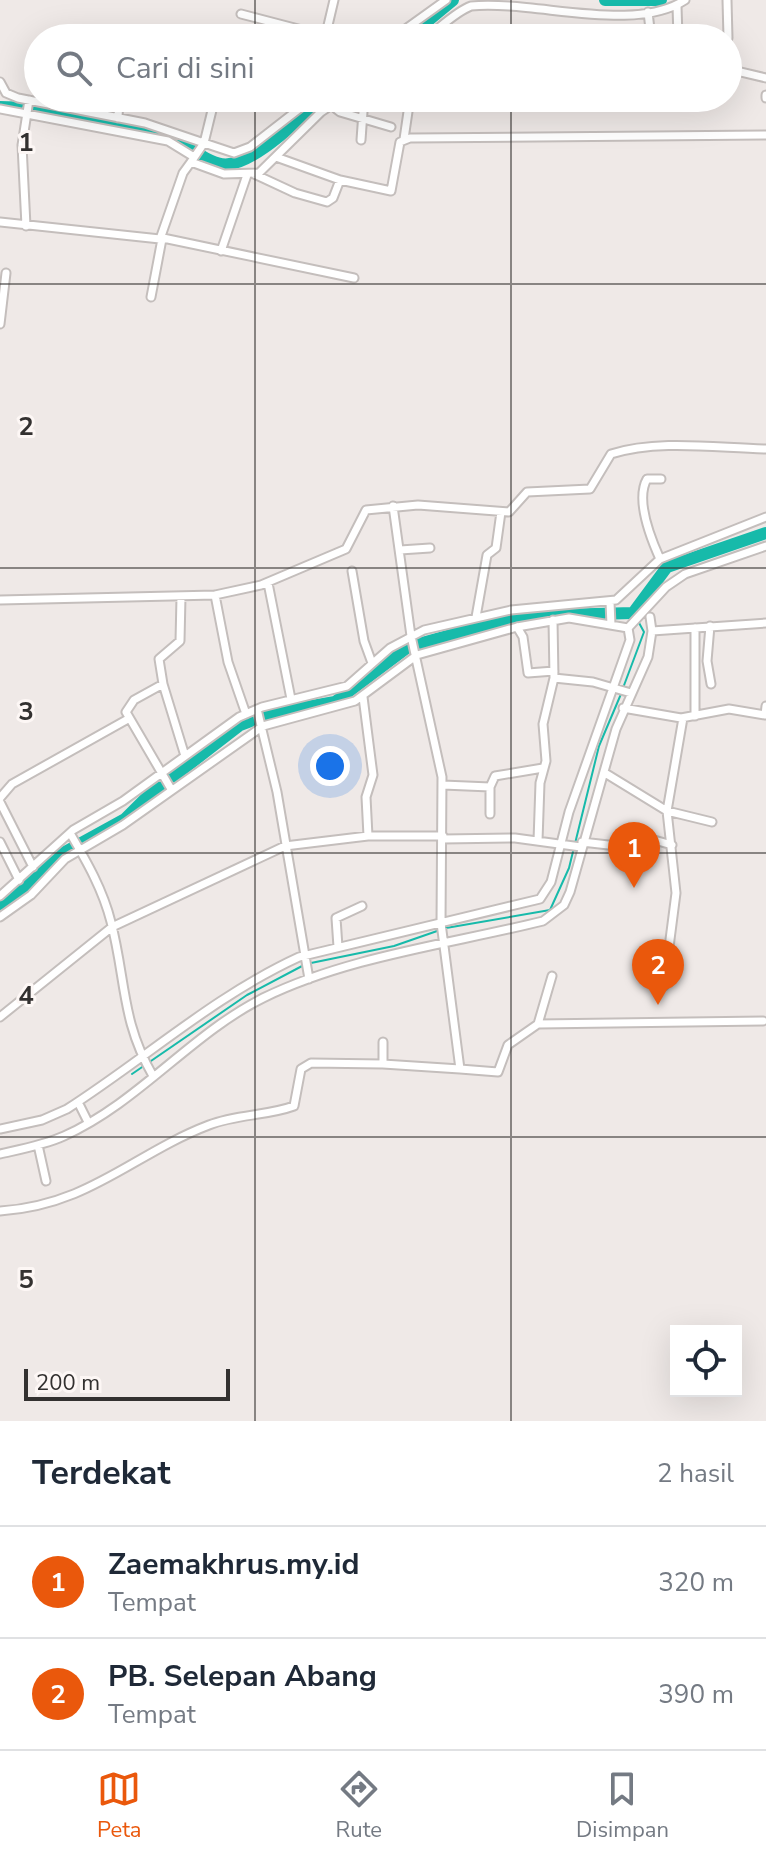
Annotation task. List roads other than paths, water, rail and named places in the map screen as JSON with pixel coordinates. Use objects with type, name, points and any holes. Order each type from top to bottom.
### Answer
[{"type":"street","points":[[328,24],[334,0]]},
{"type":"street","points":[[413,24],[446,0]]},
{"type":"street","points":[[446,24],[474,5],[555,1],[648,12],[677,6],[685,0]]},
{"type":"street","points":[[727,0],[728,24]]},
{"type":"street","points":[[677,6],[678,24]]},
{"type":"street","points":[[648,12],[649,24]]},
{"type":"street","points":[[241,14],[278,24]]},
{"type":"street","points":[[742,72],[766,78]]},
{"type":"street","points":[[0,82],[5,95],[24,105]]},
{"type":"street","points":[[0,109],[24,107]]},
{"type":"street","points":[[26,226],[22,145],[27,112]]},
{"type":"street","points":[[49,112],[168,141],[224,174],[250,175],[327,202],[333,198],[340,180]]},
{"type":"street","points":[[69,112],[166,128],[226,152],[243,150],[308,112]]},
{"type":"street","points":[[118,112],[118,118]]},
{"type":"street","points":[[151,297],[163,238],[183,173],[203,145],[211,112]]},
{"type":"street","points":[[221,251],[250,175],[276,157],[313,112]]},
{"type":"street","points":[[346,112],[391,127]]},
{"type":"street","points":[[361,140],[364,112]]},
{"type":"street","points":[[276,157],[340,180],[391,191],[408,112]]},
{"type":"street","points":[[404,139],[766,135]]},
{"type":"street","points":[[0,222],[142,240],[163,238],[354,278]]},
{"type":"street","points":[[0,324],[6,273]]},
{"type":"street","points":[[0,600],[215,595],[268,583],[346,549],[363,512],[393,506],[501,512],[512,510],[527,492],[590,489],[611,454],[621,451],[667,446],[766,449]]},
{"type":"street","points":[[660,559],[647,521],[644,483],[652,478],[661,479]]},
{"type":"street","points":[[393,506],[412,638],[443,785],[441,924],[460,1069]]},
{"type":"street","points":[[476,617],[487,555],[496,548],[501,512]]},
{"type":"street","points":[[0,896],[71,835],[246,714],[291,699],[347,686],[372,663],[412,638],[476,617],[547,605],[610,605],[660,559],[766,517]]},
{"type":"street","points":[[629,627],[666,587],[685,574],[766,546]]},
{"type":"street","points":[[400,550],[430,548]]},
{"type":"street","points":[[352,571],[364,641],[372,663]]},
{"type":"street","points":[[268,583],[291,699]]},
{"type":"street","points":[[215,595],[228,662],[246,714]]},
{"type":"street","points":[[181,597],[180,639],[159,659],[163,684],[185,756]]},
{"type":"street","points":[[610,605],[611,623]]},
{"type":"street","points":[[0,1154],[38,1145],[88,1122],[227,1020],[261,999],[308,977],[444,942],[543,921],[555,913],[570,892],[580,845],[623,708],[648,657],[652,631],[650,617]]},
{"type":"street","points":[[0,917],[80,849],[114,831],[170,787],[262,724],[363,697],[416,654],[517,627],[553,620],[582,619],[629,627]]},
{"type":"street","points":[[538,841],[543,724],[554,674],[553,620]]},
{"type":"street","points":[[652,631],[766,623]]},
{"type":"street","points":[[710,626],[707,661],[711,684]]},
{"type":"street","points":[[517,627],[523,637],[528,673],[554,674],[629,692]]},
{"type":"street","points":[[0,1129],[42,1120],[78,1102],[262,974],[338,947],[540,899],[551,882],[630,640],[629,627]]},
{"type":"street","points":[[695,628],[695,716]]},
{"type":"street","points":[[163,684],[129,705],[128,719],[170,787]]},
{"type":"street","points":[[363,697],[373,772],[366,799],[368,836]]},
{"type":"street","points":[[623,708],[683,718],[729,709],[765,715],[766,706]]},
{"type":"street","points":[[258,710],[308,977]]},
{"type":"street","points":[[664,986],[675,904],[667,811],[683,718]]},
{"type":"street","points":[[33,867],[0,800],[12,784],[128,719]]},
{"type":"street","points":[[490,814],[490,787],[499,774],[543,768]]},
{"type":"street","points":[[605,773],[667,811],[712,822]]},
{"type":"street","points":[[443,785],[490,787]]},
{"type":"street","points":[[71,835],[100,889],[112,927],[122,994],[142,1057],[151,1073]]},
{"type":"street","points":[[0,1017],[112,927],[285,846],[368,836],[617,846],[640,836],[672,845]]},
{"type":"street","points":[[0,842],[19,880]]},
{"type":"street","points":[[338,947],[336,918],[362,906]]},
{"type":"street","points":[[538,1024],[552,976]]},
{"type":"street","points":[[0,1211],[47,1204],[95,1186],[205,1126],[294,1106],[301,1069],[311,1063],[383,1064],[498,1072],[508,1045],[538,1024],[763,1021]]},
{"type":"street","points":[[383,1042],[383,1064]]},
{"type":"street","points":[[78,1102],[88,1122]]},
{"type":"street","points":[[38,1145],[46,1181]]},
{"type":"waterway","points":[[424,24],[453,0]]},
{"type":"waterway","points":[[605,0],[661,0]]},
{"type":"waterway","points":[[0,107],[24,109]]},
{"type":"waterway","points":[[51,112],[155,131],[222,164],[254,155],[309,112]]},
{"type":"waterway","points":[[0,904],[22,890],[65,852],[125,819],[147,797],[240,725],[273,713],[335,702],[408,647],[519,616],[633,613],[667,567],[766,533]]},
{"type":"waterway","points":[[623,688],[644,632],[638,621]]},
{"type":"waterway","points":[[446,928],[550,910],[569,868],[599,746],[621,694]]},
{"type":"waterway","points":[[311,963],[394,946],[440,930]]},
{"type":"waterway","points":[[132,1074],[247,995],[304,965]]},
{"type":"place","name":"Zaemakhrus.my.id","points":[[634,888]]},
{"type":"place","name":"PB. Selepan Abang","points":[[658,1005]]}]
